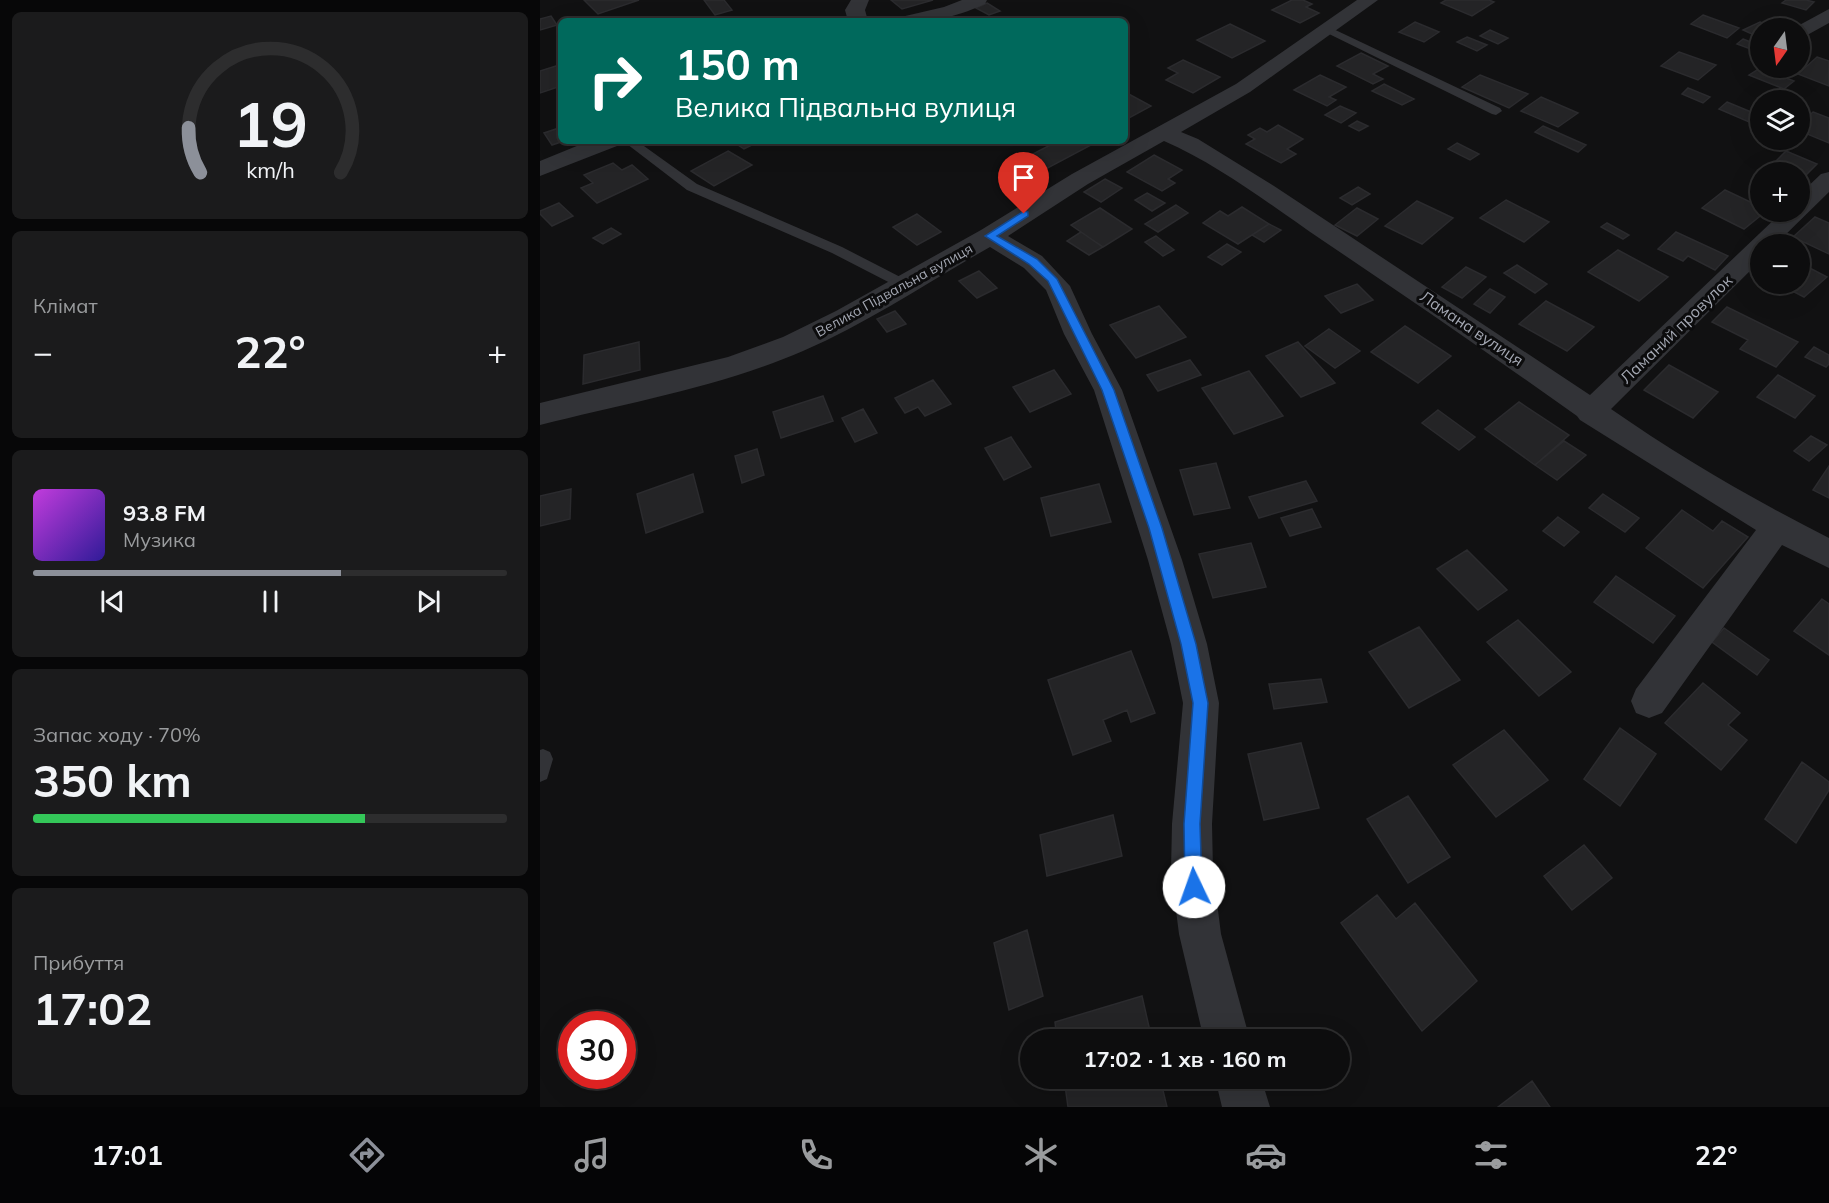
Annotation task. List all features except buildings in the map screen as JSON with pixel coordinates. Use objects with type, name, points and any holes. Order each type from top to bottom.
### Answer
[{"type":"street","points":[[857,18],[855,10],[860,0]]},
{"type":"street","points":[[922,18],[950,12],[978,0]]},
{"type":"street","name":"Велика Підвальна вулиця","points":[[540,414],[733,366],[764,356],[827,328],[990,236],[1080,179],[1243,88],[1369,0]]},
{"type":"street","points":[[1810,27],[1829,15]]},
{"type":"street","name":"Ламана вулиця","points":[[1165,133],[1190,144],[1266,191],[1499,346],[1590,412],[1635,441],[1777,527],[1829,554]]},
{"type":"street","points":[[540,169],[602,144]]},
{"type":"street","points":[[1810,198],[1829,179]]},
{"type":"street","name":"Ламаний провулок","points":[[1773,234],[1786,222]]},
{"type":"street","points":[[990,236],[1033,262],[1058,286],[1078,334],[1108,390],[1165,560],[1189,644],[1201,703],[1192,824],[1192,871],[1200,934],[1224,1029]]},
{"type":"street","name":"Ламаний провулок","points":[[1590,412],[1750,257]]},
{"type":"street","points":[[1649,701],[1777,527]]},
{"type":"street","points":[[1241,1089],[1246,1107]]},
{"type":"lane","points":[[1327,29],[1496,111]]},
{"type":"lane","points":[[633,144],[692,187],[837,250],[905,285]]},
{"type":"lane","points":[[540,760],[543,759],[540,772]]},
{"type":"route","points":[[1024,214],[990,236],[1033,262],[1058,286],[1078,334],[1097,366],[1120,421],[1165,560],[1189,644],[1201,703],[1192,824],[1194,887]]}]
